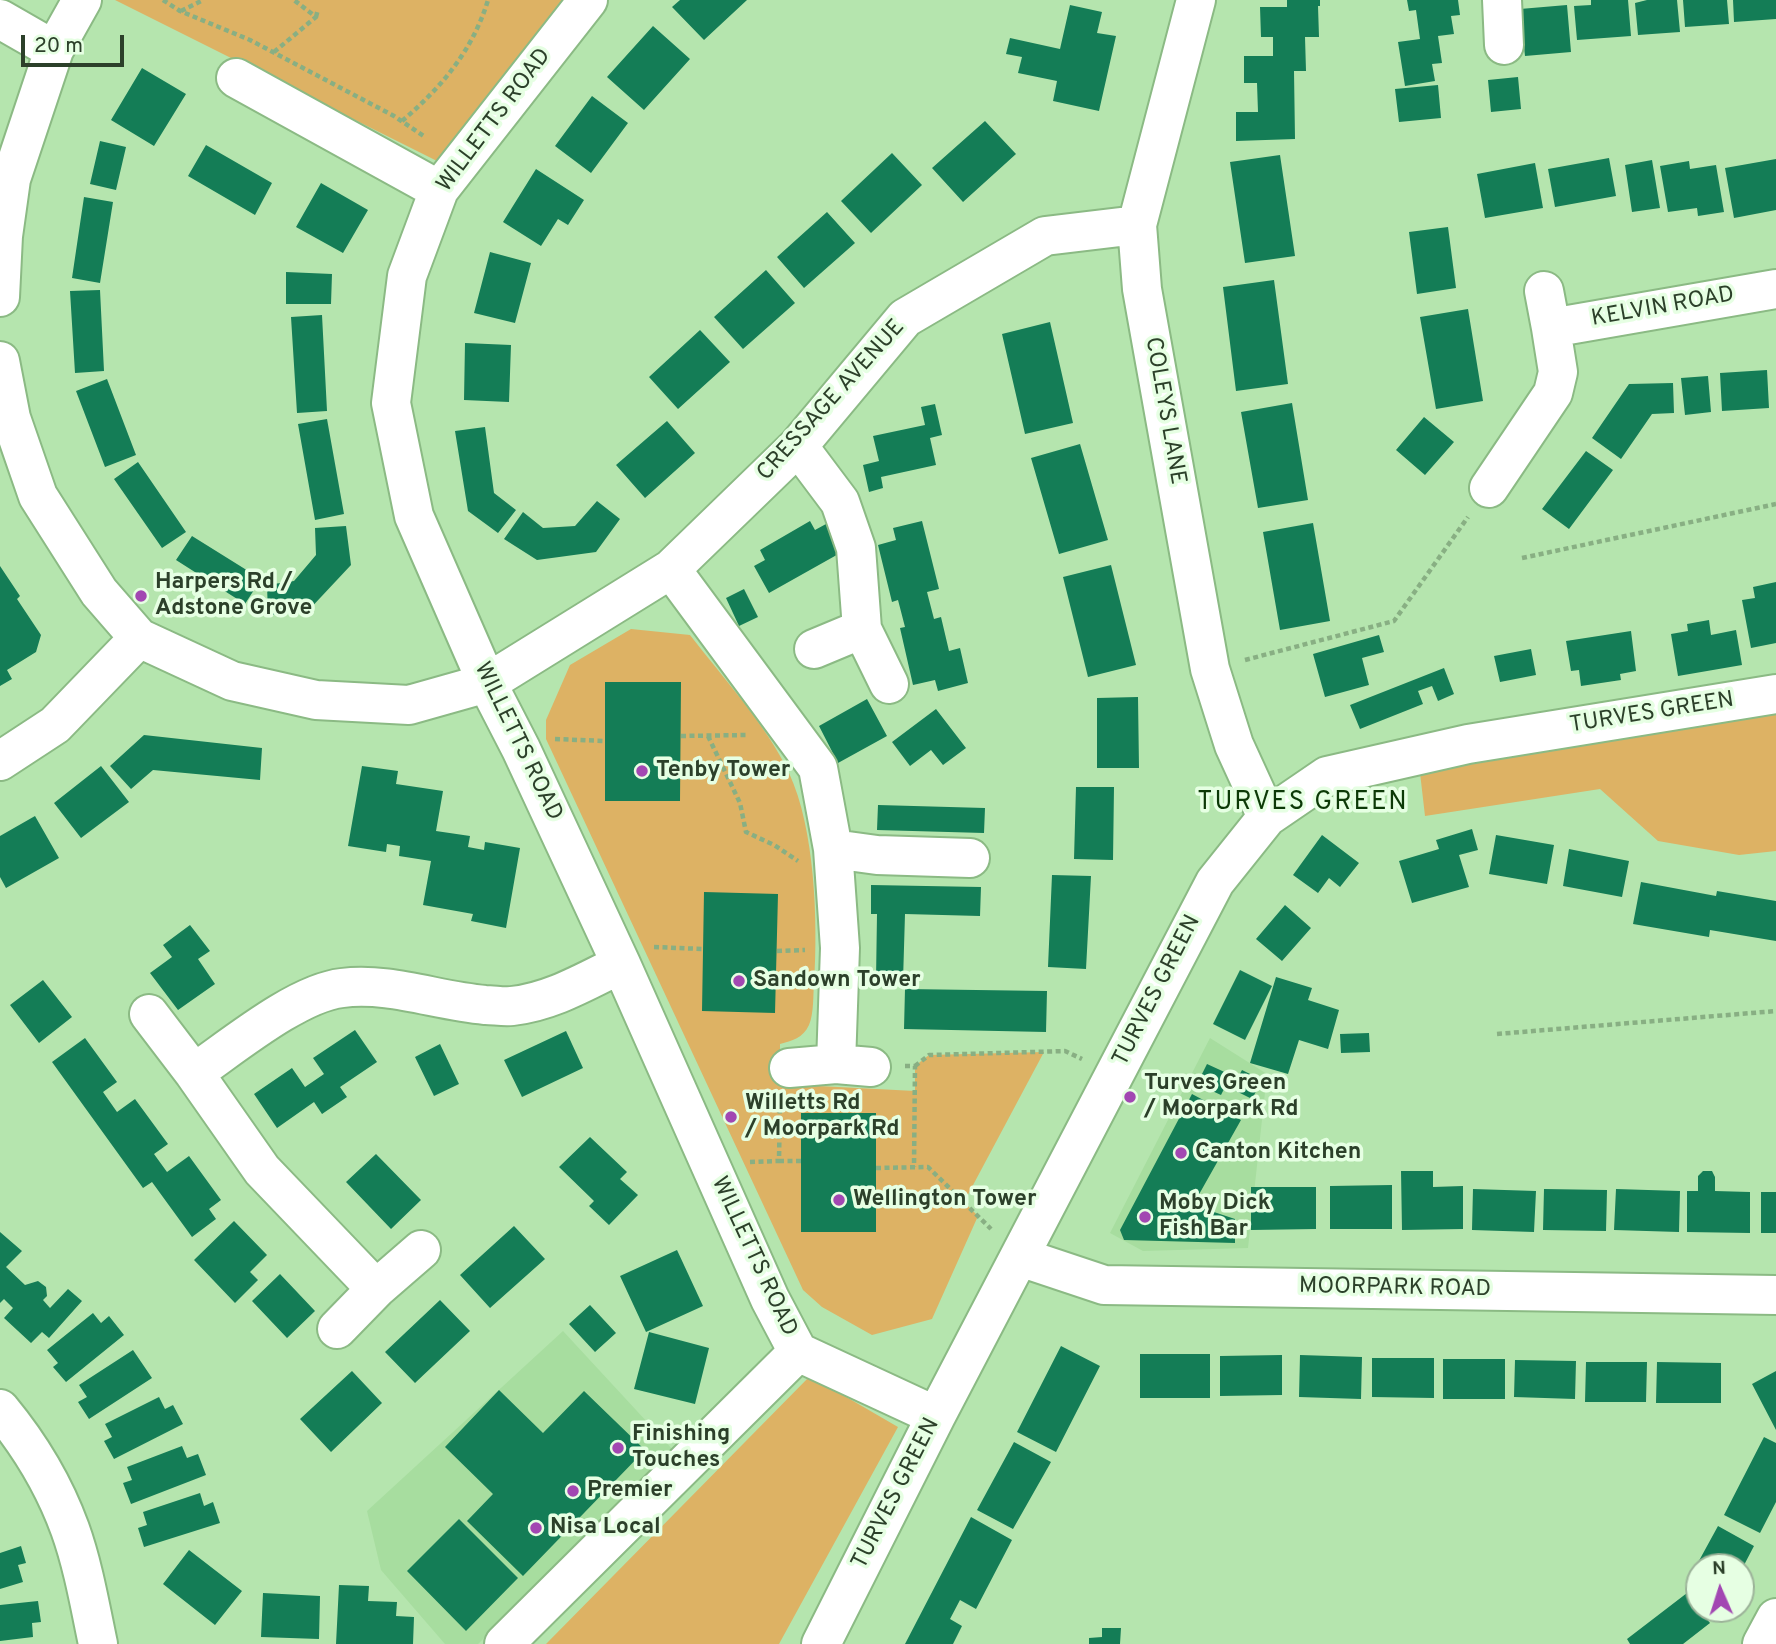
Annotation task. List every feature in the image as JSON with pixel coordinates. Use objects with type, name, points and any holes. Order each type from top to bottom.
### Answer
[{"type":"street","points":[[0,297],[11,179],[54,50],[82,0]]},
{"type":"street","name":"WILLETTS ROAD","points":[[588,0],[439,190],[407,276],[391,403],[414,516],[488,683],[621,964],[770,1298],[798,1352],[936,1416]]},
{"type":"street","name":"COLEYS LANE","points":[[1196,0],[1137,225],[1142,289],[1209,669],[1234,745],[1267,817]]},
{"type":"street","points":[[1502,0],[1504,45]]},
{"type":"street","points":[[0,19],[54,50]]},
{"type":"street","points":[[236,78],[439,190]]},
{"type":"street","name":"CRESSAGE AVENUE","points":[[139,638],[232,681],[316,700],[409,705],[488,683],[671,569],[798,446],[905,318],[1045,236],[1137,225]]},
{"type":"street","name":"KELVIN ROAD","points":[[1551,328],[1776,289]]},
{"type":"street","points":[[1489,488],[1553,393],[1558,372],[1544,291]]},
{"type":"street","points":[[0,361],[11,418],[38,496],[99,592],[139,638],[55,725],[0,761]]},
{"type":"street","points":[[798,446],[840,502],[856,548],[862,629],[889,684]]},
{"type":"street","points":[[671,569],[818,768],[834,868],[853,1066],[789,1068]]},
{"type":"street","points":[[814,649],[862,629]]},
{"type":"street","name":"TURVES GREEN","points":[[821,1644],[936,1416],[1215,882],[1267,817],[1327,776],[1468,744],[1776,694]]},
{"type":"street","points":[[834,868],[877,855],[970,858]]},
{"type":"street","points":[[194,1073],[299,1002],[339,988],[381,987],[472,1004],[511,1006],[553,997],[621,964]]},
{"type":"street","points":[[149,1014],[262,1170],[376,1289]]},
{"type":"street","points":[[337,1329],[376,1289],[421,1250]]},
{"type":"street","name":"MOORPARK ROAD","points":[[1020,1256],[1104,1285],[1776,1295]]},
{"type":"street","points":[[504,1644],[798,1352]]},
{"type":"street","points":[[0,1409],[22,1436],[71,1530],[98,1644]]},
{"type":"street","points":[[1762,1644],[1776,1618]]},
{"type":"path","points":[[180,11],[203,0]]},
{"type":"path","points":[[295,0],[316,17]]},
{"type":"path","points":[[402,121],[449,75],[472,41],[488,0]]},
{"type":"path","points":[[274,52],[316,17],[318,9]]},
{"type":"path","points":[[1209,669],[1394,621],[1489,488]]},
{"type":"path","points":[[1522,558],[1776,504]]},
{"type":"path","points":[[681,736],[794,735]]},
{"type":"path","points":[[708,736],[740,803],[746,832],[834,868]]},
{"type":"path","points":[[521,749],[546,738],[605,741]]},
{"type":"path","points":[[621,964],[644,946],[703,949]]},
{"type":"path","points":[[1497,1034],[1776,1011]]},
{"type":"path","points":[[853,1066],[915,1066],[929,1055],[1065,1051],[1115,1075]]},
{"type":"path","points":[[914,1167],[915,1066]]},
{"type":"path","points":[[779,1161],[780,1084],[789,1068]]},
{"type":"path","points":[[714,1176],[743,1162],[801,1161]]},
{"type":"path","points":[[876,1168],[928,1167],[1020,1256]]},
{"type":"shaded area","points":[[115,0],[566,0],[437,161]]},
{"type":"shaded area","points":[[631,629],[690,635],[768,737],[789,773],[798,796],[813,876],[813,1004],[811,1020],[804,1033],[780,1044],[780,1084],[915,1091],[915,1066],[929,1055],[1044,1052],[964,1202],[978,1216],[932,1319],[872,1335],[822,1307],[803,1290],[546,739],[546,720],[570,665]]},
{"type":"shaded area","points":[[1776,701],[1776,851],[1739,855],[1658,841],[1600,789],[1425,816],[1419,764]]},
{"type":"shaded area","points":[[1210,1038],[1267,1074],[1248,1248],[1143,1251],[1110,1233]]},
{"type":"shaded area","points":[[563,1331],[673,1450],[478,1644],[445,1644],[381,1570],[367,1511]]},
{"type":"shaded area","points":[[810,1376],[898,1427],[779,1644],[546,1644]]},
{"type":"building","points":[[680,0],[747,0],[704,40],[672,7]]},
{"type":"building","points":[[1287,0],[1320,0],[1319,37],[1305,37],[1306,71],[1294,71],[1295,139],[1236,141],[1236,112],[1258,112],[1257,83],[1244,83],[1244,56],[1273,56],[1273,37],[1261,37],[1260,7],[1287,7]]},
{"type":"building","points":[[1407,0],[1458,0],[1460,15],[1451,16],[1454,34],[1438,36],[1442,63],[1432,64],[1435,81],[1405,86],[1398,42],[1420,39],[1416,10],[1409,11]]},
{"type":"building","points":[[1591,0],[1628,0],[1631,36],[1577,40],[1574,6],[1591,5]]},
{"type":"building","points":[[1647,0],[1677,0],[1680,32],[1638,35],[1635,3]]},
{"type":"building","points":[[1683,0],[1727,0],[1729,24],[1685,27]]},
{"type":"building","points":[[1733,0],[1776,0],[1776,19],[1734,22]]},
{"type":"building","points":[[1070,5],[1102,12],[1097,33],[1116,36],[1099,111],[1053,101],[1057,81],[1018,73],[1022,57],[1006,54],[1010,38],[1060,49]]},
{"type":"building","points":[[1567,5],[1571,52],[1525,56],[1520,9]]},
{"type":"building","points":[[653,26],[690,59],[644,110],[607,77]]},
{"type":"building","points":[[142,68],[186,94],[154,146],[111,120]]},
{"type":"building","points":[[1518,77],[1521,109],[1491,112],[1488,80]]},
{"type":"building","points":[[1438,85],[1441,118],[1399,122],[1395,89]]},
{"type":"building","points":[[592,96],[628,123],[591,173],[555,146]]},
{"type":"building","points":[[985,121],[1016,154],[963,202],[932,168]]},
{"type":"building","points":[[100,141],[126,147],[116,190],[90,184]]},
{"type":"building","points":[[206,145],[272,183],[255,215],[188,176]]},
{"type":"building","points":[[892,153],[922,185],[871,233],[841,201]]},
{"type":"building","points":[[1280,155],[1295,256],[1245,263],[1230,162]]},
{"type":"building","points":[[1609,158],[1616,196],[1555,207],[1548,169]]},
{"type":"building","points":[[1776,159],[1776,210],[1734,218],[1725,168]]},
{"type":"building","points":[[1652,160],[1660,208],[1632,212],[1625,165]]},
{"type":"building","points":[[1689,161],[1690,169],[1716,165],[1724,212],[1698,216],[1697,208],[1668,212],[1660,166]]},
{"type":"building","points":[[1535,163],[1543,208],[1485,218],[1477,174]]},
{"type":"building","points":[[536,169],[584,200],[568,225],[558,219],[541,246],[503,222]]},
{"type":"building","points":[[321,183],[368,210],[343,253],[296,227]]},
{"type":"building","points":[[84,197],[113,202],[100,283],[72,278]]},
{"type":"building","points":[[827,212],[855,243],[804,288],[777,257]]},
{"type":"building","points":[[1448,227],[1456,288],[1417,294],[1409,232]]},
{"type":"building","points":[[490,252],[531,263],[515,323],[474,313]]},
{"type":"building","points":[[766,270],[795,303],[743,349],[714,317]]},
{"type":"building","points":[[286,272],[332,274],[331,304],[286,304]]},
{"type":"building","points":[[1274,280],[1288,384],[1236,391],[1223,287]]},
{"type":"building","points":[[100,290],[104,371],[75,373],[70,291]]},
{"type":"building","points":[[1468,309],[1483,401],[1436,409],[1420,317]]},
{"type":"building","points":[[322,315],[327,411],[297,413],[291,317]]},
{"type":"building","points":[[1050,322],[1073,423],[1025,434],[1002,334]]},
{"type":"building","points":[[700,330],[730,362],[678,409],[649,377]]},
{"type":"building","points":[[465,343],[511,345],[509,402],[464,400]]},
{"type":"building","points":[[1767,370],[1769,408],[1722,411],[1720,373]]},
{"type":"building","points":[[1708,376],[1711,412],[1685,415],[1681,378]]},
{"type":"building","points":[[107,379],[136,455],[105,467],[76,391]]},
{"type":"building","points":[[1673,383],[1674,413],[1652,414],[1621,459],[1592,438],[1629,384]]},
{"type":"building","points":[[1292,403],[1308,500],[1258,508],[1241,412]]},
{"type":"building","points":[[935,404],[942,435],[930,438],[936,465],[881,477],[883,488],[869,492],[863,465],[879,461],[873,436],[925,425],[921,407]]},
{"type":"building","points":[[1424,417],[1454,442],[1425,475],[1396,450]]},
{"type":"building","points":[[327,419],[344,514],[315,520],[298,424]]},
{"type":"building","points":[[667,421],[695,453],[645,498],[616,465]]},
{"type":"building","points":[[485,427],[494,493],[516,510],[498,533],[468,511],[455,431]]},
{"type":"building","points":[[1080,444],[1108,540],[1059,554],[1031,458]]},
{"type":"building","points":[[1586,451],[1613,470],[1569,529],[1542,509]]},
{"type":"building","points":[[138,462],[186,532],[162,548],[114,479]]},
{"type":"building","points":[[597,501],[620,519],[596,552],[537,560],[504,539],[523,512],[543,528],[575,526]]},
{"type":"building","points":[[810,521],[815,530],[826,524],[842,552],[769,593],[754,566],[765,560],[760,550]]},
{"type":"building","points":[[922,521],[939,589],[927,592],[934,619],[941,617],[949,651],[960,648],[968,683],[938,691],[935,680],[913,685],[900,628],[905,627],[898,600],[892,602],[878,545],[896,540],[893,528]]},
{"type":"building","points":[[1313,523],[1330,621],[1280,630],[1263,532]]},
{"type":"building","points":[[346,526],[351,565],[306,613],[268,615],[267,585],[294,581],[316,555],[315,528]]},
{"type":"building","points":[[192,536],[261,579],[245,604],[176,560]]},
{"type":"building","points":[[1111,565],[1136,665],[1088,677],[1063,577]]},
{"type":"building","points":[[0,566],[20,596],[17,599],[41,635],[36,652],[7,670],[12,679],[0,686]]},
{"type":"building","points":[[1776,582],[1776,643],[1751,648],[1742,600],[1755,598],[1753,587]]},
{"type":"building","points":[[744,589],[758,617],[739,626],[726,598]]},
{"type":"building","points":[[1709,620],[1711,635],[1736,630],[1742,665],[1678,676],[1671,634],[1688,631],[1687,624]]},
{"type":"building","points":[[1631,631],[1636,671],[1620,674],[1621,680],[1581,686],[1579,670],[1571,671],[1566,641]]},
{"type":"building","points":[[1379,635],[1384,652],[1362,658],[1369,685],[1325,697],[1313,654]]},
{"type":"building","points":[[1531,649],[1536,675],[1500,682],[1494,656]]},
{"type":"building","points":[[1444,668],[1454,694],[1438,701],[1432,686],[1418,691],[1423,704],[1360,729],[1350,705]]},
{"type":"building","name":"Tenby Tower","points":[[605,682],[681,682],[680,801],[605,801]]},
{"type":"building","points":[[1138,697],[1139,768],[1097,768],[1097,698]]},
{"type":"building","points":[[867,699],[887,736],[838,763],[819,726]]},
{"type":"building","points":[[936,709],[966,748],[943,765],[931,750],[910,766],[892,742]]},
{"type":"building","points":[[144,735],[262,748],[260,780],[153,770],[131,789],[110,766]]},
{"type":"building","points":[[101,766],[129,802],[81,838],[54,803]]},
{"type":"building","points":[[362,766],[398,771],[396,784],[443,791],[436,831],[470,836],[468,847],[484,850],[485,842],[520,848],[506,928],[471,921],[473,914],[423,905],[431,861],[399,856],[400,846],[387,844],[386,852],[348,846]]},
{"type":"building","points":[[1076,787],[1114,787],[1113,860],[1074,859]]},
{"type":"building","points":[[878,805],[985,808],[984,833],[877,830]]},
{"type":"building","points":[[35,816],[59,858],[6,888],[0,877],[0,836]]},
{"type":"building","points":[[1472,829],[1478,850],[1459,855],[1469,887],[1412,903],[1399,861],[1439,849],[1436,840]]},
{"type":"building","points":[[1322,835],[1359,863],[1340,887],[1329,878],[1318,893],[1293,875]]},
{"type":"building","points":[[1496,835],[1554,845],[1547,884],[1489,874]]},
{"type":"building","points":[[1569,849],[1629,861],[1622,897],[1563,886]]},
{"type":"building","points":[[1052,875],[1091,876],[1086,969],[1048,967]]},
{"type":"building","points":[[1641,882],[1716,896],[1717,891],[1776,901],[1776,941],[1710,930],[1709,937],[1633,924]]},
{"type":"building","points":[[871,885],[981,887],[980,916],[905,914],[903,981],[876,980],[877,914],[871,914]]},
{"type":"building","name":"Sandown Tower","points":[[704,892],[778,894],[775,1013],[702,1011]]},
{"type":"building","points":[[1285,905],[1311,928],[1282,961],[1256,939]]},
{"type":"building","points":[[190,925],[210,951],[198,959],[215,984],[178,1010],[150,973],[172,957],[163,945]]},
{"type":"building","points":[[1240,970],[1272,986],[1245,1040],[1213,1024]]},
{"type":"building","points":[[1276,977],[1312,988],[1308,1000],[1339,1010],[1328,1049],[1299,1040],[1288,1074],[1250,1063]]},
{"type":"building","points":[[43,980],[72,1017],[39,1043],[10,1005]]},
{"type":"building","points":[[905,989],[1047,991],[1046,1032],[904,1029]]},
{"type":"building","points":[[355,1030],[377,1062],[340,1087],[347,1097],[322,1114],[314,1102],[277,1128],[254,1094],[292,1068],[305,1087],[324,1074],[313,1058]]},
{"type":"building","points":[[566,1031],[583,1068],[522,1097],[504,1060]]},
{"type":"building","points":[[1369,1033],[1370,1052],[1341,1053],[1340,1034]]},
{"type":"building","points":[[85,1038],[117,1082],[103,1092],[117,1112],[135,1099],[168,1144],[154,1154],[167,1172],[189,1156],[221,1200],[209,1209],[216,1219],[192,1237],[152,1182],[143,1188],[52,1062]]},
{"type":"building","points":[[440,1044],[459,1084],[434,1096],[415,1057]]},
{"type":"building","points":[[1207,1064],[1231,1075],[1221,1095],[1197,1084]]},
{"type":"building","points":[[1242,1070],[1262,1080],[1252,1099],[1232,1089]]},
{"type":"building","points":[[1192,1094],[1241,1120],[1193,1205],[1235,1219],[1235,1243],[1124,1240],[1120,1230]]},
{"type":"building","name":"Wellington Tower","points":[[801,1113],[876,1113],[876,1232],[801,1232]]},
{"type":"building","points":[[590,1137],[627,1172],[620,1179],[638,1195],[609,1225],[589,1206],[594,1201],[559,1167]]},
{"type":"building","points":[[376,1154],[421,1200],[391,1229],[346,1182]]},
{"type":"building","points":[[1401,1171],[1433,1171],[1433,1187],[1463,1186],[1463,1229],[1402,1230]]},
{"type":"building","points":[[1703,1171],[1712,1171],[1715,1191],[1750,1192],[1750,1233],[1687,1232],[1687,1191],[1698,1191],[1698,1176]]},
{"type":"building","points":[[1392,1185],[1392,1229],[1330,1229],[1330,1186]]},
{"type":"building","points":[[1251,1187],[1316,1187],[1316,1229],[1251,1230]]},
{"type":"building","points":[[1473,1189],[1536,1191],[1534,1232],[1472,1230]]},
{"type":"building","points":[[1544,1189],[1607,1190],[1606,1231],[1543,1230]]},
{"type":"building","points":[[1616,1189],[1680,1191],[1679,1232],[1614,1230]]},
{"type":"building","points":[[1761,1192],[1776,1192],[1776,1233],[1761,1233]]},
{"type":"building","points":[[234,1221],[267,1255],[250,1272],[258,1280],[235,1303],[194,1260]]},
{"type":"building","points":[[514,1226],[545,1259],[490,1308],[460,1275]]},
{"type":"building","points":[[0,1232],[22,1251],[6,1267],[25,1285],[38,1281],[46,1287],[47,1296],[43,1300],[50,1308],[68,1289],[82,1301],[49,1338],[42,1332],[31,1343],[4,1318],[13,1308],[4,1299],[0,1303]]},
{"type":"building","points":[[677,1250],[703,1306],[646,1332],[620,1276]]},
{"type":"building","points":[[280,1274],[315,1311],[287,1338],[252,1301]]},
{"type":"building","points":[[440,1300],[470,1331],[415,1383],[385,1352]]},
{"type":"building","points":[[590,1305],[616,1333],[595,1352],[569,1324]]},
{"type":"building","points":[[93,1313],[101,1323],[109,1316],[124,1335],[66,1382],[53,1367],[58,1363],[47,1350]]},
{"type":"building","points":[[649,1332],[709,1348],[695,1404],[634,1389]]},
{"type":"building","points":[[1061,1346],[1100,1366],[1056,1452],[1017,1432]]},
{"type":"building","points":[[133,1350],[152,1378],[89,1419],[78,1402],[87,1397],[79,1385]]},
{"type":"building","points":[[1140,1354],[1210,1354],[1210,1398],[1140,1398]]},
{"type":"building","points":[[1282,1355],[1282,1395],[1220,1396],[1220,1356]]},
{"type":"building","points":[[1300,1355],[1362,1357],[1361,1399],[1299,1397]]},
{"type":"building","points":[[1372,1358],[1434,1358],[1434,1398],[1372,1397]]},
{"type":"building","points":[[1443,1359],[1505,1359],[1505,1399],[1443,1399]]},
{"type":"building","points":[[1515,1360],[1576,1361],[1575,1399],[1514,1397]]},
{"type":"building","points":[[1586,1362],[1647,1362],[1646,1402],[1585,1402]]},
{"type":"building","points":[[1657,1362],[1721,1363],[1721,1403],[1656,1403]]},
{"type":"building","points":[[352,1371],[382,1403],[331,1452],[300,1419]]},
{"type":"building","points":[[1776,1371],[1776,1430],[1752,1384]]},
{"type":"building","points":[[499,1390],[543,1433],[584,1391],[645,1450],[523,1576],[467,1521],[493,1494],[445,1447]]},
{"type":"building","points":[[159,1397],[165,1409],[173,1405],[183,1424],[114,1459],[104,1441],[112,1437],[105,1424]]},
{"type":"building","points":[[1764,1437],[1776,1443],[1776,1502],[1760,1533],[1724,1515]]},
{"type":"building","points":[[1014,1442],[1051,1462],[1013,1529],[977,1510]]},
{"type":"building","points":[[182,1446],[187,1458],[198,1454],[206,1475],[131,1504],[123,1483],[132,1480],[127,1467]]},
{"type":"building","points":[[200,1493],[204,1506],[213,1502],[220,1523],[144,1547],[138,1528],[147,1525],[143,1512]]},
{"type":"building","points":[[971,1517],[1012,1540],[976,1609],[960,1600],[950,1619],[962,1626],[953,1644],[905,1644]]},
{"type":"building","points":[[459,1519],[518,1578],[466,1631],[407,1571]]},
{"type":"building","points":[[1718,1526],[1754,1546],[1750,1553],[1703,1553]]},
{"type":"building","points":[[21,1546],[26,1563],[18,1565],[23,1582],[0,1589],[0,1553]]},
{"type":"building","points":[[189,1550],[242,1591],[215,1625],[163,1584]]},
{"type":"building","points":[[339,1585],[369,1586],[368,1601],[397,1602],[396,1616],[414,1617],[413,1644],[336,1644]]},
{"type":"building","points":[[263,1593],[320,1596],[319,1639],[261,1637]]},
{"type":"building","points":[[1685,1595],[1685,1623],[1710,1623],[1683,1644],[1630,1644],[1627,1639]]},
{"type":"building","points":[[38,1601],[41,1622],[32,1623],[33,1637],[0,1641],[0,1605]]},
{"type":"building","points":[[1102,1628],[1121,1628],[1120,1644],[1089,1644],[1089,1638],[1102,1637]]},
{"type":"place","name":"Harpers Rd / Adstone Grove","points":[[141,596]]},
{"type":"place","name":"Tenby Tower","points":[[642,771]]},
{"type":"place","name":"Sandown Tower","points":[[739,981]]},
{"type":"place","name":"Turves Green / Moorpark Rd","points":[[1130,1097]]},
{"type":"place","name":"Willetts Rd / Moorpark Rd","points":[[731,1117]]},
{"type":"place","name":"Canton Kitchen","points":[[1181,1153]]},
{"type":"place","name":"Wellington Tower","points":[[839,1200]]},
{"type":"place","name":"Moby Dick Fish Bar","points":[[1145,1217]]},
{"type":"place","name":"Finishing Touches","points":[[618,1448]]},
{"type":"place","name":"Premier","points":[[573,1491]]},
{"type":"place","name":"Nisa Local","points":[[536,1528]]},
{"type":"district","name":"TURVES GREEN","points":[[1303,804]]}]
